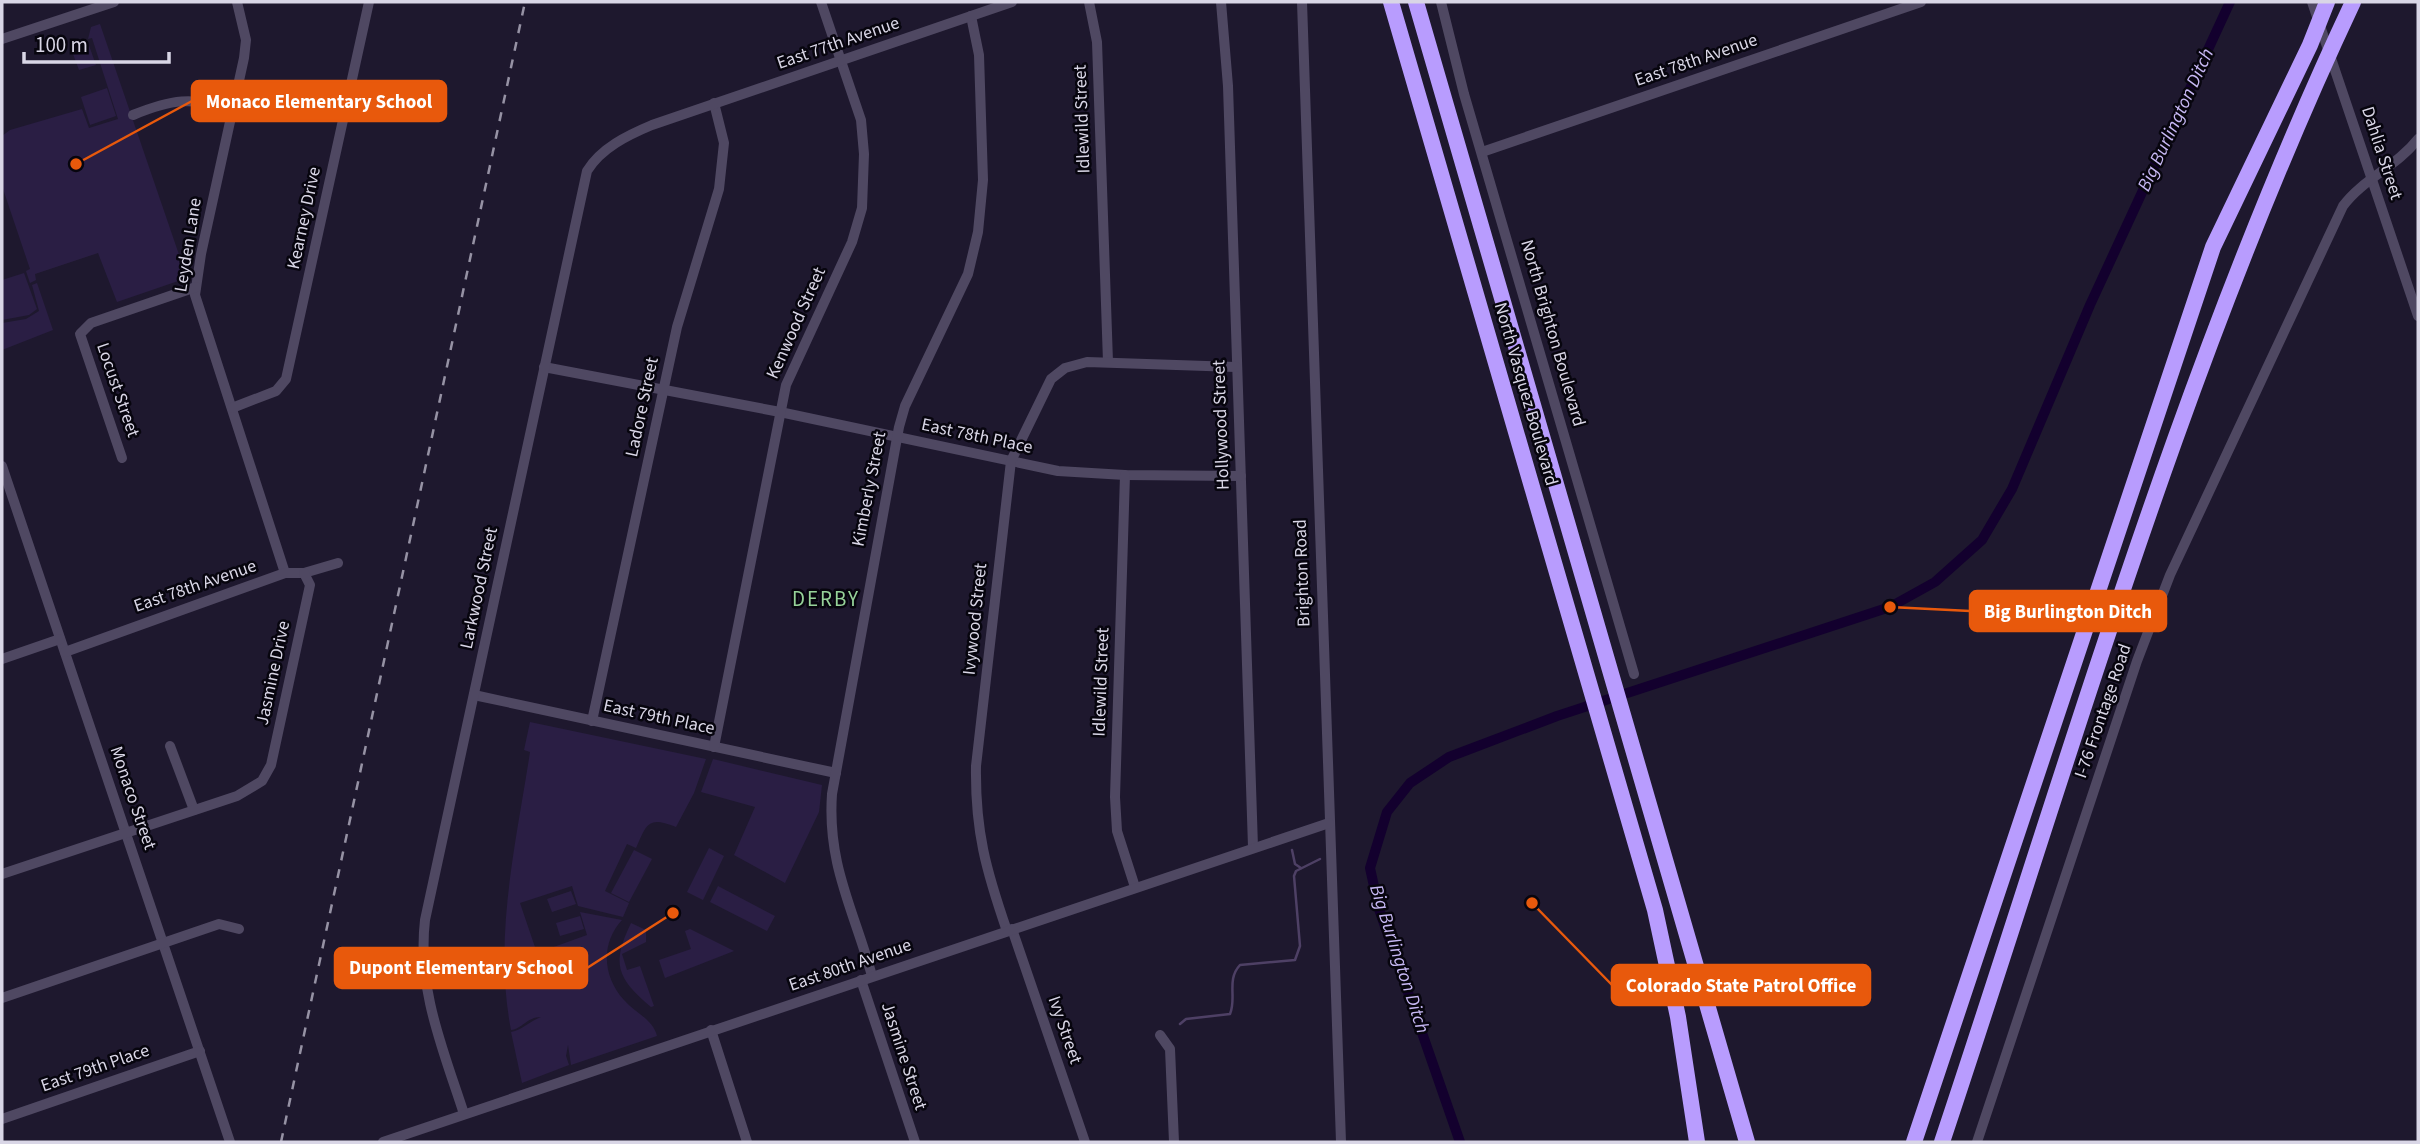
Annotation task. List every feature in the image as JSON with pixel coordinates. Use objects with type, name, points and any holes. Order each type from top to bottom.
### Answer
[{"type":"highway","name":"North Vasquez Boulevard","points":[[1391,2],[1655,910],[1670,981],[1697,1142]]},
{"type":"highway","name":"North Vasquez Boulevard","points":[[1416,2],[1747,1142]]},
{"type":"highway","points":[[1914,1142],[2213,247],[2310,45],[2327,2]]},
{"type":"highway","points":[[1942,1142],[2185,415],[2250,243],[2353,2]]},
{"type":"highway","points":[[1623,798],[1646,793]]},
{"type":"street","name":"Leyden Lane","points":[[237,2],[246,40],[196,287],[202,322],[285,573]]},
{"type":"street","name":"Kearney Drive","points":[[232,408],[276,391],[286,379],[369,2]]},
{"type":"street","name":"Kenwood Street","points":[[714,747],[790,372],[848,250],[862,208],[863,131],[821,2]]},
{"type":"street","name":"East 77th Avenue","points":[[675,117],[1012,2]]},
{"type":"street","name":"Idlewild Street","points":[[1089,2],[1097,42],[1108,362]]},
{"type":"street","name":"Hollywood Street","points":[[1221,2],[1228,86],[1254,847]]},
{"type":"street","name":"Brighton Road","points":[[1301,2],[1341,1142]]},
{"type":"street","name":"North Brighton Boulevard","points":[[1441,2],[1634,674]]},
{"type":"street","name":"East 78th Avenue","points":[[1482,152],[1921,2]]},
{"type":"street","name":"Dahlia Street","points":[[2312,2],[2418,316]]},
{"type":"street","points":[[2,39],[107,3]]},
{"type":"street","name":"Kimberly Street","points":[[872,976],[842,887],[831,844],[830,818],[896,436],[905,406],[968,274],[978,232],[983,180],[979,55],[971,16]]},
{"type":"street","points":[[133,115],[179,100],[197,100],[232,108]]},
{"type":"street","name":"Ladore Street","points":[[592,720],[677,327],[723,169],[724,144],[714,103]]},
{"type":"street","name":"Larkwood Street","points":[[464,1114],[427,997],[422,961],[425,920],[587,171],[594,159],[611,147],[634,133],[675,117]]},
{"type":"street","name":"I-76 Frontage Road","points":[[1977,1142],[2137,661],[2170,575],[2343,206],[2403,157],[2418,139]]},
{"type":"street","name":"Locust Street","points":[[122,458],[80,334],[91,323],[196,287]]},
{"type":"street","points":[[1108,362],[1236,367]]},
{"type":"street","name":"Ivywood Street","points":[[1009,930],[982,856],[975,802],[976,766],[1011,461],[1047,386],[1057,373],[1080,363],[1108,362]]},
{"type":"street","name":"East 78th Place","points":[[544,367],[780,412],[1058,471],[1125,475],[1241,475]]},
{"type":"street","name":"Monaco Street","points":[[2,466],[230,1142]]},
{"type":"street","name":"Idlewild Street","points":[[1125,475],[1115,797],[1118,831],[1135,887]]},
{"type":"street","points":[[2,510],[15,506]]},
{"type":"street","name":"East 78th Avenue","points":[[65,652],[285,573],[304,573],[338,563]]},
{"type":"street","name":"Jasmine Drive","points":[[194,810],[237,796],[262,781],[271,765],[310,585],[304,573]]},
{"type":"street","points":[[2,659],[60,639]]},
{"type":"street","name":"East 79th Place","points":[[474,695],[836,773]]},
{"type":"street","points":[[2,874],[194,810],[170,746]]},
{"type":"street","name":"East 80th Avenue","points":[[383,1142],[1329,823]]},
{"type":"street","points":[[2,998],[219,924],[239,929]]},
{"type":"street","name":"Ivy Street","points":[[1009,930],[1085,1142]]},
{"type":"street","name":"Jasmine Street","points":[[861,980],[915,1142]]},
{"type":"street","points":[[711,1030],[747,1142]]},
{"type":"street","points":[[1160,1035],[1170,1049],[1174,1142]]},
{"type":"street","name":"East 79th Place","points":[[2,1119],[200,1051]]},
{"type":"shaded area","points":[[100,24],[187,278],[117,302],[98,253],[35,274],[36,280],[30,283],[26,271],[30,269],[2,186],[2,136],[10,130],[82,109],[89,128],[118,119],[92,38],[88,39],[91,27]]},
{"type":"shaded area","points":[[87,40],[96,65],[79,70],[70,46]]},
{"type":"shaded area","points":[[107,88],[116,116],[90,125],[81,97]]},
{"type":"shaded area","points":[[24,273],[37,309],[29,315],[2,320],[2,280]]},
{"type":"shaded area","points":[[37,283],[53,330],[2,350],[2,323],[26,319],[39,311],[32,285]]},
{"type":"shaded area","points":[[530,722],[706,759],[694,793],[676,827],[654,822],[646,827],[636,848],[627,844],[605,891],[629,903],[623,917],[578,906],[572,886],[520,903],[537,953],[587,935],[580,912],[622,920],[610,939],[607,950],[608,971],[617,991],[628,1005],[652,1025],[657,1036],[571,1065],[568,1045],[566,1056],[569,1065],[522,1083],[511,1032],[541,1017],[511,1030],[504,961],[508,891],[530,752],[524,750]]},
{"type":"shaded area","points":[[713,759],[822,785],[819,812],[785,883],[734,855],[755,807],[701,792]]},
{"type":"shaded area","points":[[709,848],[724,856],[703,900],[687,892]]},
{"type":"shaded area","points":[[634,850],[652,859],[629,902],[611,893]]},
{"type":"shaded area","points":[[718,886],[775,916],[767,931],[710,902]]},
{"type":"shaded area","points":[[571,891],[576,904],[552,912],[547,899]]},
{"type":"shaded area","points":[[580,916],[584,929],[560,936],[556,923]]},
{"type":"shaded area","points":[[631,923],[646,930],[646,942],[622,954],[627,970],[640,966],[654,1006],[651,1007],[631,987],[621,970],[621,949]]},
{"type":"shaded area","points":[[690,929],[734,951],[665,978],[659,960],[691,949],[685,931]]},
{"type":"waterway","name":"Big Burlington Ditch","points":[[1460,1142],[1379,909],[1370,868],[1387,812],[1410,783],[1449,757],[1557,716],[1890,607],[1935,582],[1982,540],[2012,489],[2090,305],[2230,2]]},
{"type":"waterway","points":[[1292,850],[1295,864],[1301,868]]},
{"type":"waterway","points":[[1180,1024],[1186,1019],[1230,1014],[1234,977],[1240,965],[1295,960],[1300,946],[1294,876],[1296,871],[1320,859]]},
{"type":"railway","points":[[281,1142],[525,2]]},
{"type":"place","name":"Monaco Elementary School","points":[[76,164]]},
{"type":"place","name":"Big Burlington Ditch","points":[[1890,607]]},
{"type":"place","name":"Colorado State Patrol Office","points":[[1532,903]]},
{"type":"place","name":"Dupont Elementary School","points":[[673,913]]},
{"type":"district","name":"DERBY","points":[[826,599]]}]
